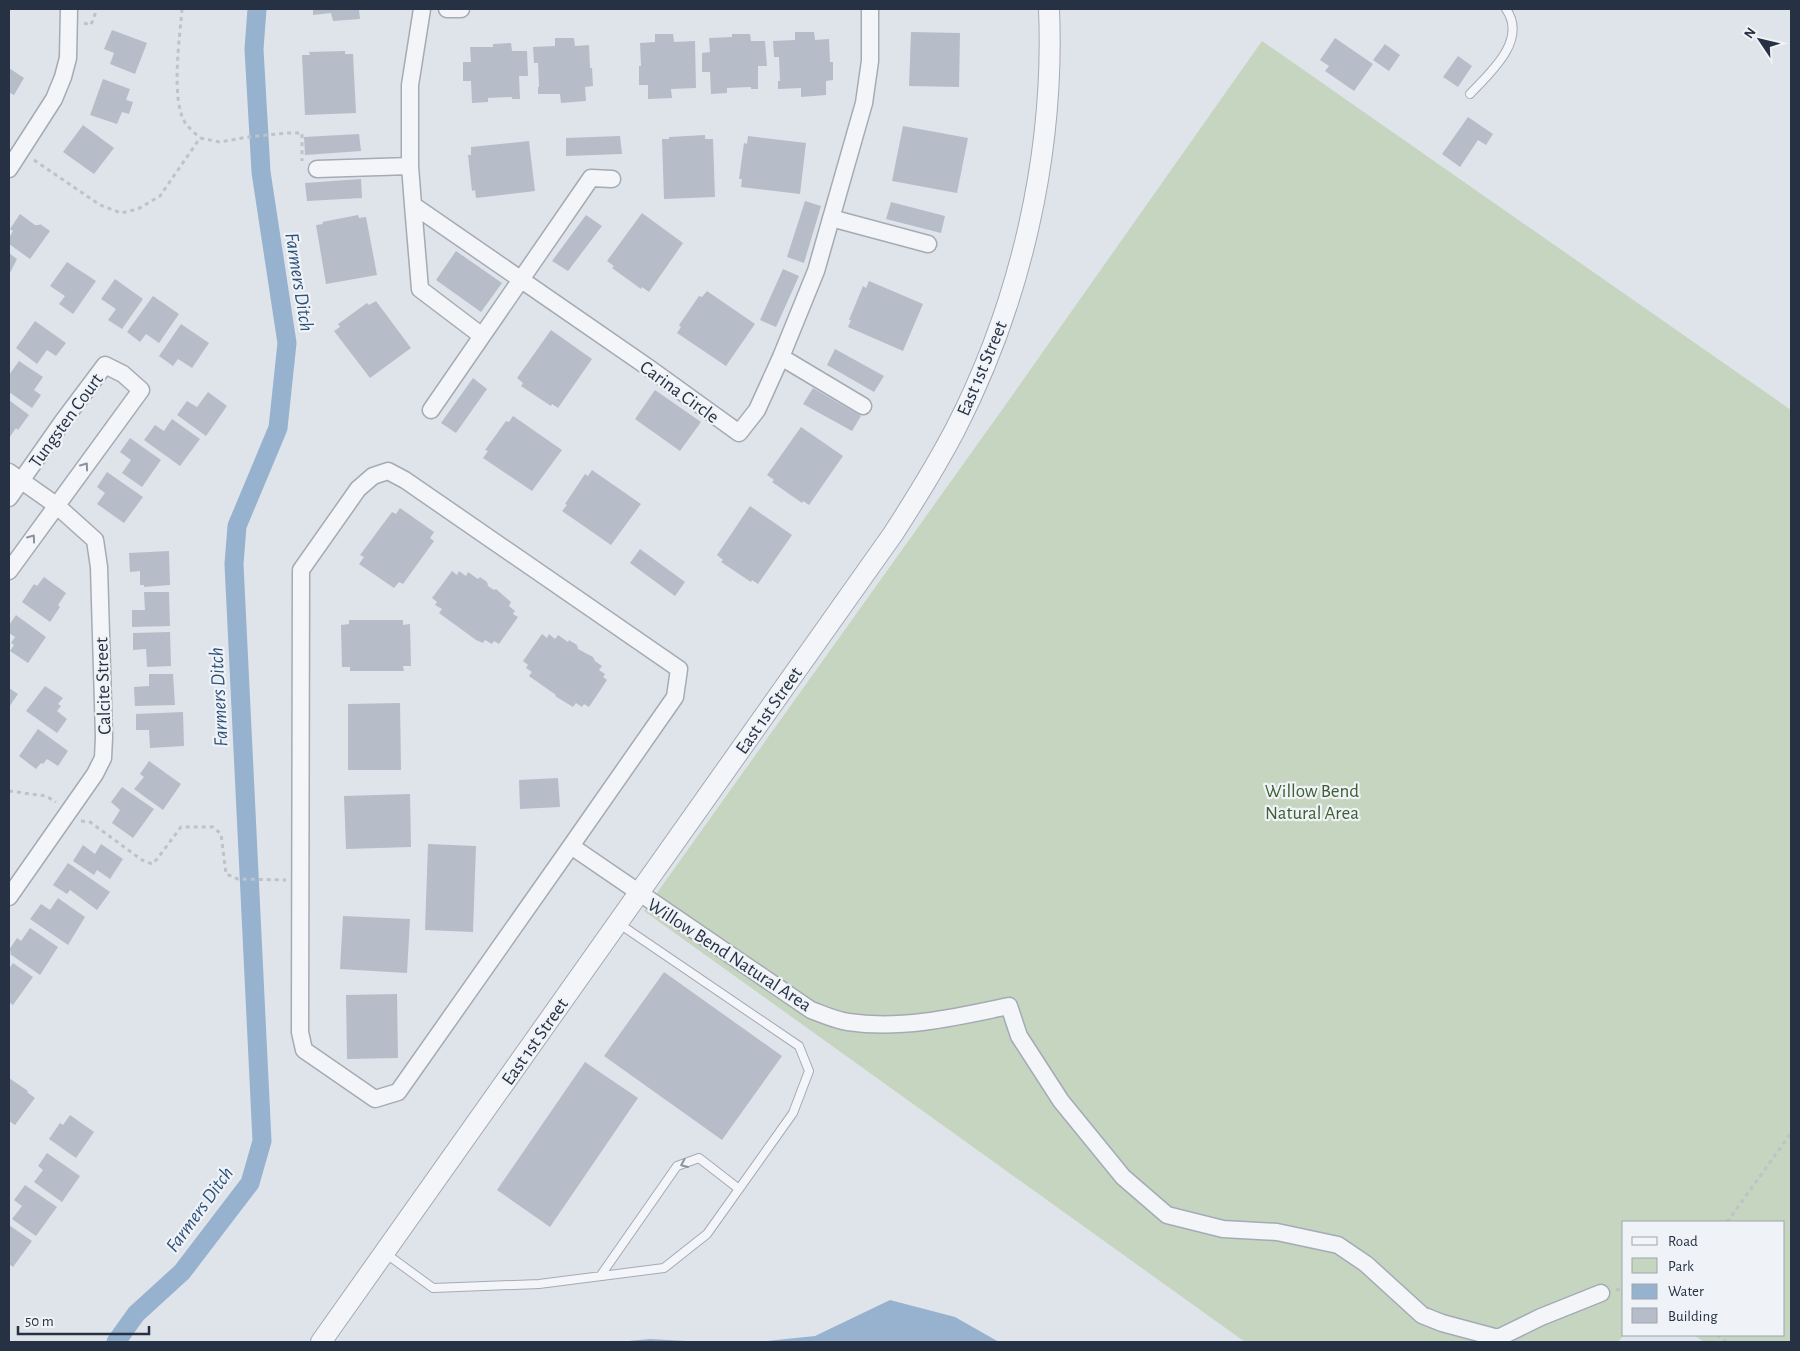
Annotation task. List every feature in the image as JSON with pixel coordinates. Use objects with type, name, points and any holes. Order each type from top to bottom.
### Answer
[{"type":"street","points":[[9,169],[54,100],[63,77],[68,58],[69,9]]},
{"type":"street","points":[[422,9],[410,85],[410,166],[420,289],[482,336]]},
{"type":"street","points":[[447,9],[461,9]]},
{"type":"street","name":"Carina Circle","points":[[413,206],[649,368],[739,433],[756,410],[781,356],[816,271],[864,103],[870,61],[870,9]]},
{"type":"street","name":"East 1st Street","points":[[321,1342],[893,534],[926,482],[959,421],[981,373],[1003,316],[1020,258],[1034,198],[1043,138],[1049,77],[1049,9]]},
{"type":"street","points":[[317,169],[410,166]]},
{"type":"street","points":[[431,410],[590,178],[612,179]]},
{"type":"street","points":[[831,218],[928,244]]},
{"type":"street","points":[[781,356],[863,406]]},
{"type":"street","name":"Tungsten Court","points":[[15,477],[63,421],[105,365],[123,374],[140,390],[56,505]]},
{"type":"street","points":[[388,471],[405,480],[679,669],[675,697],[571,846],[398,1092],[375,1098],[304,1050],[300,1032],[301,570],[358,489],[373,476],[388,471]]},
{"type":"street","points":[[9,498],[15,477]]},
{"type":"street","name":"Calcite Street","points":[[9,897],[95,774],[103,758],[104,737],[98,567],[95,540],[56,505],[15,477]]},
{"type":"street","points":[[9,571],[56,505]]},
{"type":"street","points":[[571,846],[638,894]]},
{"type":"street","name":"Willow Bend Natural Area","points":[[638,894],[811,1010],[846,1022],[890,1024],[942,1020],[1009,1006],[1019,1036],[1061,1101],[1123,1177],[1167,1216],[1223,1229],[1277,1232],[1338,1246],[1366,1264],[1422,1315],[1442,1323],[1498,1338],[1541,1316],[1601,1293]]},
{"type":"lane","points":[[1470,94],[1496,67],[1508,47],[1513,28],[1506,9]]},
{"type":"lane","points":[[385,1253],[433,1288],[539,1284],[664,1268],[707,1234],[793,1113],[809,1071],[799,1046],[618,923]]},
{"type":"lane","points":[[601,1275],[677,1166],[699,1158],[739,1189]]},
{"type":"path","points":[[182,9],[178,52],[178,99],[186,123],[200,138],[220,142],[248,137],[302,133],[303,169],[317,169]]},
{"type":"path","points":[[21,151],[100,205],[121,213],[138,209],[160,196],[200,138]]},
{"type":"path","points":[[9,791],[46,796],[82,821],[90,822],[142,860],[152,864],[181,827],[213,827],[221,834],[226,874],[238,879],[271,880]]},
{"type":"path","points":[[1728,1221],[1791,1133]]},
{"type":"green space","name":"Willow Bend Natural Area","points":[[1262,41],[1791,410],[1791,1342],[1704,1342],[1695,1336],[1785,1336],[1785,1221],[1622,1221],[1623,1336],[1618,1342],[1245,1342],[644,911],[1009,400]]},
{"type":"water","points":[[890,1300],[955,1317],[999,1342],[756,1342],[815,1336]]},
{"type":"water","points":[[650,1339],[706,1342],[617,1342]]},
{"type":"building","points":[[313,9],[359,9],[360,19],[333,21],[331,13],[313,15]]},
{"type":"building","points":[[112,30],[147,43],[135,74],[110,64],[114,53],[104,49]]},
{"type":"building","points":[[795,32],[814,32],[815,40],[829,39],[830,62],[833,62],[833,80],[826,81],[826,95],[801,97],[801,88],[778,89],[778,81],[780,81],[779,57],[774,57],[773,41],[795,40]]},
{"type":"building","points":[[911,32],[960,33],[959,87],[909,86]]},
{"type":"building","points":[[655,34],[673,34],[674,42],[695,41],[696,88],[671,89],[672,98],[648,99],[648,85],[639,85],[639,66],[641,66],[640,43],[655,42]]},
{"type":"building","points":[[732,34],[750,34],[751,41],[765,41],[767,66],[758,66],[758,89],[751,89],[751,87],[727,88],[727,93],[711,94],[710,72],[702,72],[702,53],[710,52],[709,38],[732,37]]},
{"type":"building","points":[[555,38],[574,38],[575,46],[589,45],[593,86],[585,87],[586,101],[561,103],[560,94],[538,94],[538,63],[534,63],[533,47],[555,46]]},
{"type":"building","points":[[1335,38],[1373,64],[1354,91],[1325,71],[1329,66],[1320,60]]},
{"type":"building","points":[[511,43],[512,51],[527,51],[528,76],[519,76],[520,99],[512,99],[512,97],[488,98],[488,102],[472,103],[471,81],[463,81],[463,62],[471,62],[470,47],[493,47],[493,44]]},
{"type":"building","points":[[1385,44],[1400,55],[1389,71],[1373,60]]},
{"type":"building","points":[[345,51],[345,54],[353,54],[356,113],[305,115],[302,55],[310,55],[309,52]]},
{"type":"building","points":[[1458,56],[1472,66],[1458,87],[1443,77]]},
{"type":"building","points":[[9,68],[24,78],[14,95],[10,93],[9,95]]},
{"type":"building","points":[[103,79],[130,89],[126,100],[133,102],[129,114],[122,112],[117,124],[90,115]]},
{"type":"building","points":[[1468,117],[1493,134],[1486,145],[1478,140],[1460,167],[1442,154]]},
{"type":"building","points":[[83,125],[114,148],[94,174],[63,152]]},
{"type":"building","points":[[903,126],[968,138],[957,193],[892,181]]},
{"type":"building","points":[[359,134],[361,151],[305,155],[304,137]]},
{"type":"building","points":[[705,135],[705,139],[713,139],[715,197],[664,199],[662,139]]},
{"type":"building","points":[[620,136],[622,154],[566,156],[566,138]]},
{"type":"building","points":[[748,136],[806,143],[800,194],[741,187],[742,179],[739,179],[744,143],[747,144]]},
{"type":"building","points":[[529,141],[535,191],[476,198],[475,190],[472,191],[468,155],[471,155],[471,147]]},
{"type":"building","points":[[361,179],[362,198],[307,201],[305,183]]},
{"type":"building","points":[[805,201],[821,206],[804,263],[787,257]]},
{"type":"building","points":[[891,202],[945,216],[941,233],[886,219]]},
{"type":"building","points":[[642,213],[683,243],[649,292],[642,287],[641,289],[612,268],[614,266],[607,261]]},
{"type":"building","points":[[20,214],[35,225],[40,224],[50,231],[30,259],[9,244],[9,238],[13,231],[10,229]]},
{"type":"building","points":[[358,215],[359,218],[366,217],[377,275],[326,284],[316,225],[323,224],[322,222]]},
{"type":"building","points":[[586,215],[602,226],[568,271],[552,261]]},
{"type":"building","points":[[456,251],[502,283],[481,312],[436,280]]},
{"type":"building","points":[[9,253],[17,259],[9,275]]},
{"type":"building","points":[[67,262],[96,281],[73,314],[59,304],[65,296],[50,286]]},
{"type":"building","points":[[783,269],[799,276],[776,327],[760,320]]},
{"type":"building","points":[[115,279],[143,299],[122,329],[108,320],[116,309],[101,299]]},
{"type":"building","points":[[869,281],[923,304],[903,351],[848,327],[863,286],[866,288]]},
{"type":"building","points":[[707,291],[755,324],[726,366],[677,333],[681,327],[679,325],[699,296],[702,297]]},
{"type":"building","points":[[153,296],[179,314],[159,343],[146,334],[140,342],[127,332]]},
{"type":"building","points":[[376,301],[411,348],[370,378],[334,331],[340,327],[338,324],[367,303],[369,305]]},
{"type":"building","points":[[35,321],[66,343],[56,356],[47,350],[37,364],[16,348]]},
{"type":"building","points":[[181,324],[209,343],[192,368],[178,359],[173,366],[159,356]]},
{"type":"building","points":[[551,330],[592,359],[558,408],[552,404],[551,406],[521,386],[523,383],[517,378]]},
{"type":"building","points":[[835,349],[884,376],[874,392],[827,365]]},
{"type":"building","points":[[19,361],[43,377],[34,390],[41,395],[32,408],[9,392],[9,375]]},
{"type":"building","points":[[473,378],[487,389],[456,433],[441,423]]},
{"type":"building","points":[[813,388],[861,416],[852,431],[803,404]]},
{"type":"building","points":[[655,390],[701,422],[680,451],[635,419]]},
{"type":"building","points":[[208,392],[227,406],[206,436],[177,415],[187,401],[197,407]]},
{"type":"building","points":[[9,400],[29,415],[18,430],[16,428],[9,438]]},
{"type":"building","points":[[513,416],[562,450],[532,491],[483,458],[488,451],[485,450],[506,421],[509,422]]},
{"type":"building","points":[[172,419],[200,439],[180,466],[144,440],[155,425],[164,431]]},
{"type":"building","points":[[801,427],[843,456],[809,505],[803,501],[802,503],[772,482],[774,480],[767,475]]},
{"type":"building","points":[[130,438],[161,460],[142,487],[122,473],[131,460],[120,452]]},
{"type":"building","points":[[592,470],[641,504],[611,545],[562,511],[585,474],[588,476]]},
{"type":"building","points":[[107,472],[143,497],[124,523],[97,504],[105,493],[97,487]]},
{"type":"building","points":[[750,506],[792,535],[758,584],[752,580],[751,582],[721,562],[723,560],[717,555]]},
{"type":"building","points":[[400,508],[434,532],[430,538],[434,541],[403,584],[399,582],[394,588],[359,564],[364,557],[360,555],[392,512],[396,514]]},
{"type":"building","points":[[640,549],[685,582],[675,596],[630,563]]},
{"type":"building","points":[[169,551],[170,585],[144,587],[144,585],[140,585],[140,571],[130,572],[129,553]]},
{"type":"building","points":[[452,571],[457,575],[459,571],[466,576],[468,572],[478,579],[480,577],[487,582],[488,586],[494,590],[496,589],[511,602],[509,606],[515,611],[513,614],[518,617],[499,644],[494,641],[492,644],[485,640],[483,643],[476,640],[439,613],[442,609],[435,605],[437,602],[432,598]]},
{"type":"building","points":[[44,577],[66,593],[58,605],[60,607],[50,622],[22,602],[34,584],[37,586]]},
{"type":"building","points":[[144,592],[169,592],[170,626],[132,627],[132,610],[145,610]]},
{"type":"building","points":[[16,615],[46,637],[28,663],[10,651],[14,645],[11,643],[15,637],[9,633],[9,625]]},
{"type":"building","points":[[349,620],[403,620],[403,625],[410,624],[411,666],[403,666],[404,671],[350,671],[350,667],[342,667],[341,625],[349,624]]},
{"type":"building","points":[[170,632],[171,666],[147,667],[146,649],[133,650],[133,633]]},
{"type":"building","points":[[542,634],[547,638],[549,634],[555,639],[558,635],[568,642],[569,640],[602,666],[599,670],[605,674],[603,677],[607,680],[589,707],[584,704],[582,707],[576,703],[573,707],[529,676],[532,672],[526,668],[528,665],[523,661]]},
{"type":"building","points":[[149,674],[173,674],[175,705],[135,706],[134,687],[149,686]]},
{"type":"building","points":[[45,686],[63,698],[58,704],[61,706],[57,711],[67,719],[57,733],[26,711]]},
{"type":"building","points":[[9,688],[18,694],[9,707]]},
{"type":"building","points":[[400,703],[401,770],[348,770],[348,704]]},
{"type":"building","points":[[183,712],[184,746],[150,748],[149,730],[136,730],[136,714]]},
{"type":"building","points":[[38,729],[68,751],[58,766],[47,759],[36,769],[19,756]]},
{"type":"building","points":[[149,761],[181,784],[163,810],[134,789],[144,777],[140,774]]},
{"type":"building","points":[[558,778],[560,807],[520,809],[519,780]]},
{"type":"building","points":[[122,787],[154,809],[133,838],[112,823],[120,810],[111,802]]},
{"type":"building","points":[[410,794],[411,847],[346,849],[344,796]]},
{"type":"building","points":[[101,844],[123,859],[110,879],[97,870],[94,875],[73,861],[83,845],[95,854]]},
{"type":"building","points":[[428,844],[476,846],[473,932],[425,930]]},
{"type":"building","points":[[68,863],[110,892],[97,910],[70,890],[67,894],[53,885]]},
{"type":"building","points":[[58,898],[85,917],[68,945],[30,919],[41,904],[50,910]]},
{"type":"building","points":[[343,916],[410,919],[407,973],[340,969]]},
{"type":"building","points":[[30,928],[58,947],[40,975],[10,954],[9,950],[17,938],[21,941]]},
{"type":"building","points":[[13,963],[33,977],[13,1005],[9,1002],[9,969]]},
{"type":"building","points":[[664,972],[782,1056],[722,1140],[604,1056]]},
{"type":"building","points":[[397,994],[398,1058],[347,1059],[346,995]]},
{"type":"building","points":[[585,1062],[638,1098],[550,1227],[497,1190]]},
{"type":"building","points":[[9,1078],[35,1098],[15,1125],[9,1121]]},
{"type":"building","points":[[70,1115],[94,1132],[76,1158],[49,1139],[60,1123],[63,1125]]},
{"type":"building","points":[[47,1153],[80,1176],[62,1202],[34,1182],[43,1170],[38,1166]]},
{"type":"building","points":[[25,1185],[57,1207],[36,1236],[12,1219],[22,1206],[14,1200]]},
{"type":"building","points":[[9,1225],[32,1241],[13,1267],[9,1264]]},
{"type":"waterway","name":"Farmers Ditch","points":[[116,1342],[136,1314],[182,1272],[250,1183],[262,1141],[234,564],[237,526],[278,428],[287,343],[261,172],[254,49],[257,9]]}]
